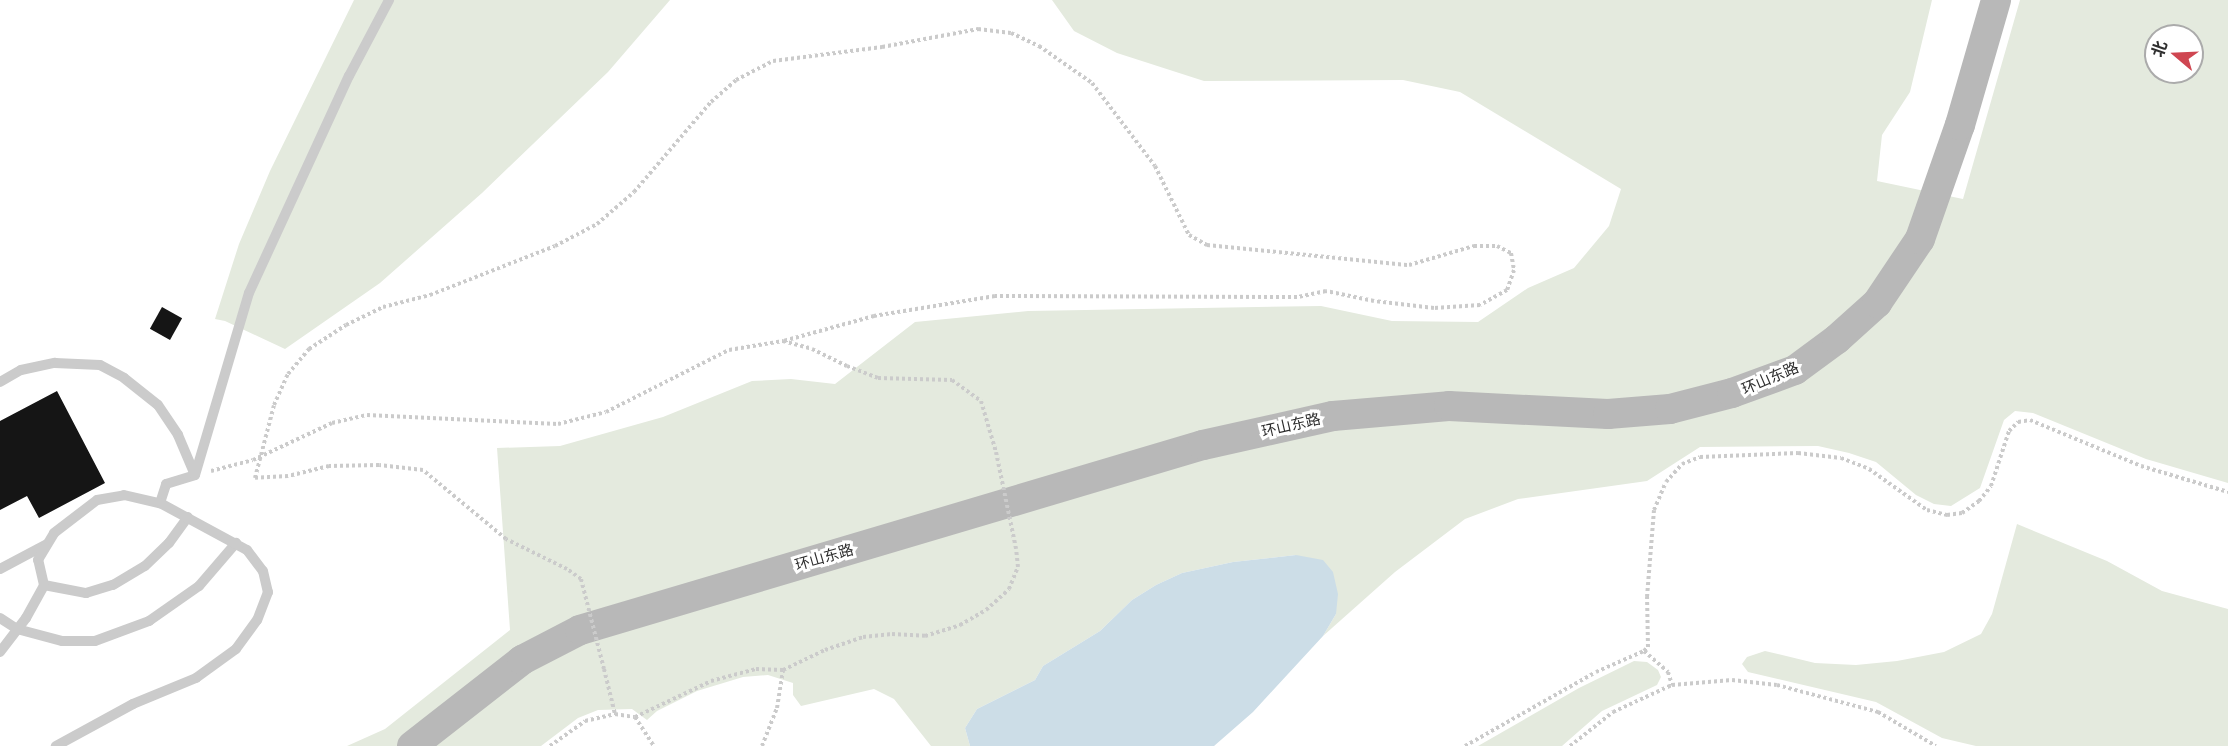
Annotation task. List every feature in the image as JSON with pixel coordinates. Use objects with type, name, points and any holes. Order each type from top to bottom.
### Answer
[{"type":"street","name":"环山东路","points":[[412,746],[522,660],[580,630],[1203,445],[1333,416],[1449,406],[1608,414],[1671,409],[1732,393],[1796,370],[1837,339],[1877,303],[1920,239],[1960,125],[1996,0]]},
{"type":"lane","points":[[195,475],[249,293],[349,76],[388,0]]},
{"type":"lane","points":[[0,382],[21,370],[56,363],[100,365],[124,378],[158,405],[178,435],[195,475]]},
{"type":"lane","points":[[160,503],[166,484],[195,475]]},
{"type":"lane","points":[[0,652],[44,585],[38,560],[54,533],[98,500],[124,495],[160,503],[248,550],[264,571],[268,592],[257,620],[236,650],[196,678],[133,704],[56,746]]},
{"type":"lane","points":[[44,585],[86,593],[113,585],[145,566],[169,543],[188,517]]},
{"type":"lane","points":[[0,618],[17,629],[62,641],[95,640],[149,621],[199,586],[236,543]]},
{"type":"lane","points":[[0,569],[47,544]]},
{"type":"path","points":[[195,475],[260,456],[332,423],[368,415],[558,424],[606,412],[729,350],[783,340],[874,316],[995,296],[1297,297],[1326,291],[1374,301],[1434,308],[1480,305],[1507,290],[1514,270],[1511,253],[1497,246],[1474,246],[1409,265],[1207,245],[1189,235],[1155,166],[1092,83],[1040,46],[1011,33],[978,29],[882,47],[773,61],[736,80],[711,102],[634,192],[597,224],[555,246],[441,291],[383,307],[346,325],[309,349],[288,374],[274,405],[260,456],[255,478],[288,476],[329,466],[379,465],[423,470],[506,539],[581,579],[615,714]]},
{"type":"path","points":[[550,746],[585,721],[615,714],[634,717],[711,681],[756,669],[783,670],[825,650],[863,637],[892,634],[925,636],[960,625],[986,610],[1009,589],[1018,567],[1016,549],[996,452],[981,401],[952,380],[878,378],[812,349],[783,340]]},
{"type":"path","points":[[1465,746],[1596,672],[1644,651],[1648,646],[1647,597],[1654,510],[1666,482],[1682,464],[1700,457],[1798,453],[1840,458],[1869,469],[1927,510],[1947,515],[1962,513],[1979,501],[1991,486],[2009,431],[2018,422],[2030,420],[2141,466],[2228,492]]},
{"type":"path","points":[[1644,651],[1668,672],[1672,685]]},
{"type":"path","points":[[762,746],[777,708],[783,670]]},
{"type":"path","points":[[1570,746],[1613,712],[1672,685],[1732,680],[1777,685],[1878,712],[1936,746]]},
{"type":"path","points":[[634,717],[654,746]]},
{"type":"shaded area","points":[[354,0],[670,0],[608,72],[482,193],[380,283],[285,349],[225,321],[215,319],[239,244],[270,171]]},
{"type":"shaded area","points":[[1052,0],[1932,0],[1910,92],[1882,135],[1877,181],[1963,199],[2020,0],[2228,0],[2228,483],[2146,459],[2033,413],[2015,411],[2004,420],[1980,488],[1951,506],[1934,504],[1916,495],[1876,462],[1849,453],[1818,446],[1700,447],[1647,481],[1518,499],[1465,519],[1395,572],[1323,636],[1336,614],[1296,555],[1233,562],[1182,573],[1132,600],[1100,631],[1043,666],[1035,680],[977,709],[965,728],[970,746],[931,746],[894,699],[874,689],[801,706],[793,695],[793,683],[768,675],[743,677],[697,691],[657,711],[647,720],[632,709],[598,710],[578,718],[541,746],[347,746],[385,729],[510,630],[497,448],[560,446],[663,417],[752,381],[791,379],[835,384],[915,322],[1028,311],[1321,306],[1392,321],[1478,322],[1528,288],[1574,268],[1609,226],[1621,189],[1460,92],[1403,80],[1204,81],[1117,53],[1074,31]]},
{"type":"shaded area","points":[[2017,524],[2107,561],[2162,591],[2228,609],[2228,746],[1976,746],[1942,738],[1876,702],[1748,672],[1742,664],[1747,657],[1765,651],[1815,663],[1856,665],[1897,661],[1944,652],[1981,634],[1992,614]]},
{"type":"shaded area","points":[[1296,555],[1323,560],[1333,572],[1338,594],[1336,614],[1323,636],[1253,712],[1214,746],[970,746],[965,728],[977,709],[1035,680],[1043,666],[1100,631],[1132,600],[1156,585],[1182,573],[1233,562]]},
{"type":"shaded area","points":[[1634,661],[1647,662],[1658,670],[1661,677],[1657,685],[1602,711],[1562,746],[1478,746],[1579,688]]},
{"type":"building","points":[[162,307],[182,318],[170,340],[150,329]]},
{"type":"building","points":[[57,391],[105,483],[39,518],[27,496],[0,510],[0,421]]}]
